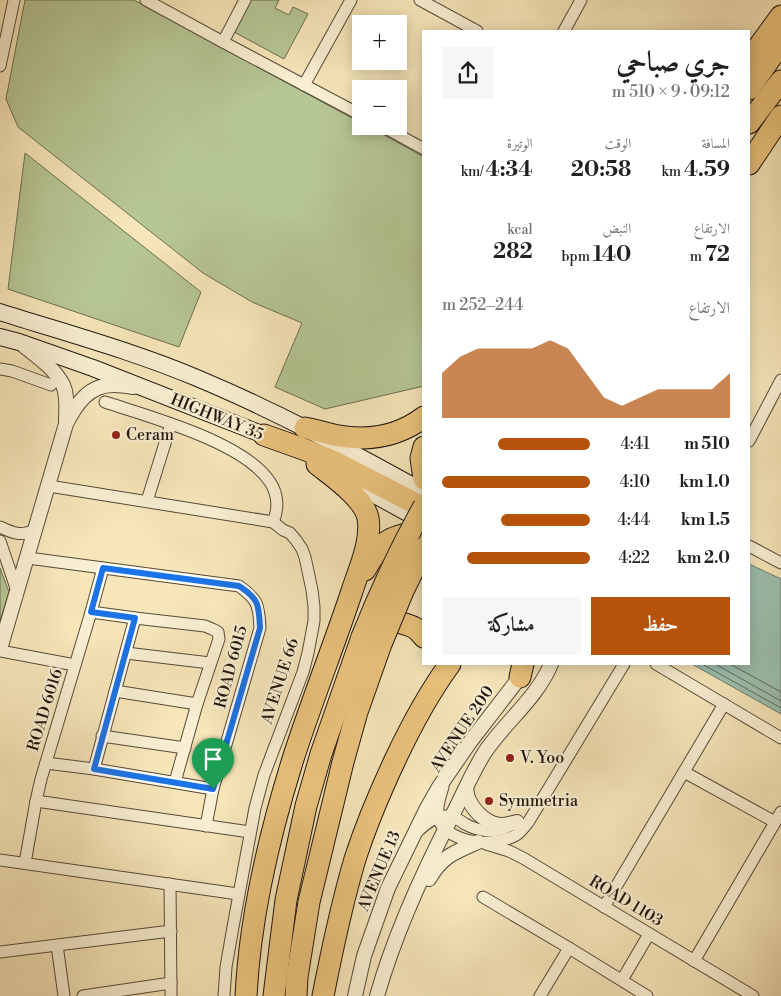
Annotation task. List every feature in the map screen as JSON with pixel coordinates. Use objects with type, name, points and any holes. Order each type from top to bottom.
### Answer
[{"type":"highway","points":[[750,59],[781,16]]},
{"type":"highway","points":[[750,88],[781,43]]},
{"type":"highway","points":[[750,122],[781,81]]},
{"type":"highway","points":[[750,162],[781,116]]},
{"type":"highway","points":[[305,428],[341,436],[383,436],[401,431],[422,418]]},
{"type":"highway","points":[[264,435],[337,463],[422,506]]},
{"type":"highway","points":[[318,464],[355,496],[363,505],[368,518],[368,537],[343,620]]},
{"type":"highway","points":[[401,479],[422,505]]},
{"type":"highway","points":[[296,996],[297,977],[311,894],[357,712],[371,641],[374,607],[401,548],[422,511]]},
{"type":"highway","points":[[246,996],[247,975],[258,898],[272,828],[315,693],[343,620],[374,554],[383,544],[391,539],[402,534],[422,531]]},
{"type":"highway","points":[[274,996],[286,900],[306,806],[324,746],[371,641],[403,591],[422,552]]},
{"type":"highway","points":[[315,693],[335,657],[348,640],[361,628],[380,620],[402,623],[416,629],[422,635]]},
{"type":"highway","points":[[323,996],[356,858],[379,794],[441,667]]},
{"type":"main road","name":"HIGHWAY 35","points":[[0,312],[126,351],[188,374],[342,446],[422,491]]},
{"type":"main road","name":"HIGHWAY 35","points":[[0,337],[93,368],[264,435],[422,521]]},
{"type":"street","points":[[0,66],[14,0]]},
{"type":"street","points":[[146,0],[352,110]]},
{"type":"street","points":[[223,42],[245,0]]},
{"type":"street","points":[[304,85],[351,0]]},
{"type":"street","points":[[420,0],[475,30]]},
{"type":"street","points":[[565,30],[581,0]]},
{"type":"street","points":[[398,135],[422,148]]},
{"type":"street","points":[[19,342],[48,365],[63,386],[66,399],[66,424]]},
{"type":"street","points":[[0,369],[51,385]]},
{"type":"street","points":[[750,440],[781,380]]},
{"type":"street","points":[[75,665],[0,650],[66,424],[73,410],[84,396],[95,389],[111,385],[142,388]]},
{"type":"street","points":[[49,486],[273,522],[278,509],[276,494],[266,476],[244,457],[220,444],[171,424],[105,402]]},
{"type":"street","points":[[147,501],[171,424]]},
{"type":"street","name":"AVENUE 66","points":[[224,996],[226,967],[238,894],[255,808],[264,775],[303,672],[314,621],[312,590],[302,549],[290,534],[273,522]]},
{"type":"street","points":[[0,527],[15,533],[24,534],[36,530]]},
{"type":"street","points":[[0,541],[17,591]]},
{"type":"street","points":[[750,547],[781,563]]},
{"type":"street","name":"ROAD 6015","points":[[28,558],[239,586],[252,595],[259,608],[260,628],[213,789],[206,826]]},
{"type":"street","name":"ROAD 6016","points":[[25,863],[36,800],[103,568]]},
{"type":"street","points":[[91,612],[205,626],[218,632],[219,639],[197,704],[175,782]]},
{"type":"street","points":[[94,769],[135,618]]},
{"type":"street","points":[[126,653],[210,663]]},
{"type":"street","name":"AVENUE 200","points":[[445,821],[485,753],[506,724],[531,698],[551,665]]},
{"type":"street","points":[[445,821],[462,838],[478,842],[503,840],[515,836],[529,821],[623,665]]},
{"type":"street","points":[[658,665],[781,738]]},
{"type":"street","name":"AVENUE 200","points":[[445,821],[438,805],[443,788],[453,767],[523,668]]},
{"type":"street","points":[[115,691],[197,704]]},
{"type":"street","points":[[604,907],[724,704]]},
{"type":"street","points":[[102,736],[185,748]]},
{"type":"street","points":[[46,763],[213,789]]},
{"type":"street","name":"AVENUE 13","points":[[355,996],[364,956],[388,888],[439,787],[453,767]]},
{"type":"street","points":[[684,772],[775,822]]},
{"type":"street","points":[[466,788],[469,800],[476,812],[484,819],[503,825],[517,822]]},
{"type":"street","points":[[36,800],[250,832]]},
{"type":"street","points":[[413,836],[425,824],[445,821],[488,832],[503,829],[517,822],[542,800]]},
{"type":"street","points":[[694,961],[781,812]]},
{"type":"street","points":[[377,996],[399,929],[445,821]]},
{"type":"street","points":[[381,982],[390,976],[424,887],[436,867],[451,854],[478,842]]},
{"type":"street","name":"ROAD 1103","points":[[478,842],[523,858],[753,996]]},
{"type":"street","points":[[0,860],[238,894]]},
{"type":"street","points":[[170,884],[171,996]]},
{"type":"street","points":[[483,897],[647,996]]},
{"type":"street","points":[[0,952],[170,931]]},
{"type":"street","points":[[622,980],[649,934]]},
{"type":"street","points":[[57,945],[64,996]]},
{"type":"street","points":[[540,996],[569,948]]},
{"type":"street","points":[[83,996],[171,983]]},
{"type":"green space","points":[[25,0],[134,0],[352,118],[352,135],[384,135],[422,156],[422,386],[325,409],[275,387],[302,323],[252,302],[203,273],[18,127],[6,99]]},
{"type":"green space","points":[[251,0],[279,0],[275,8],[289,15],[293,7],[308,14],[284,59],[234,32]]},
{"type":"green space","points":[[25,153],[201,292],[179,347],[8,289]]},
{"type":"green space","points":[[0,568],[9,592],[0,621]]},
{"type":"water","points":[[750,564],[781,579],[781,714],[694,665],[750,665]]},
{"type":"place","name":"Ceram","points":[[116,435]]},
{"type":"place","name":"V. Yoo","points":[[510,758]]},
{"type":"place","name":"Symmetria","points":[[489,801]]},
{"type":"route","points":[[103,568],[239,586],[252,595],[259,608],[260,628],[213,789],[94,769],[135,618],[91,612],[103,568]]}]
